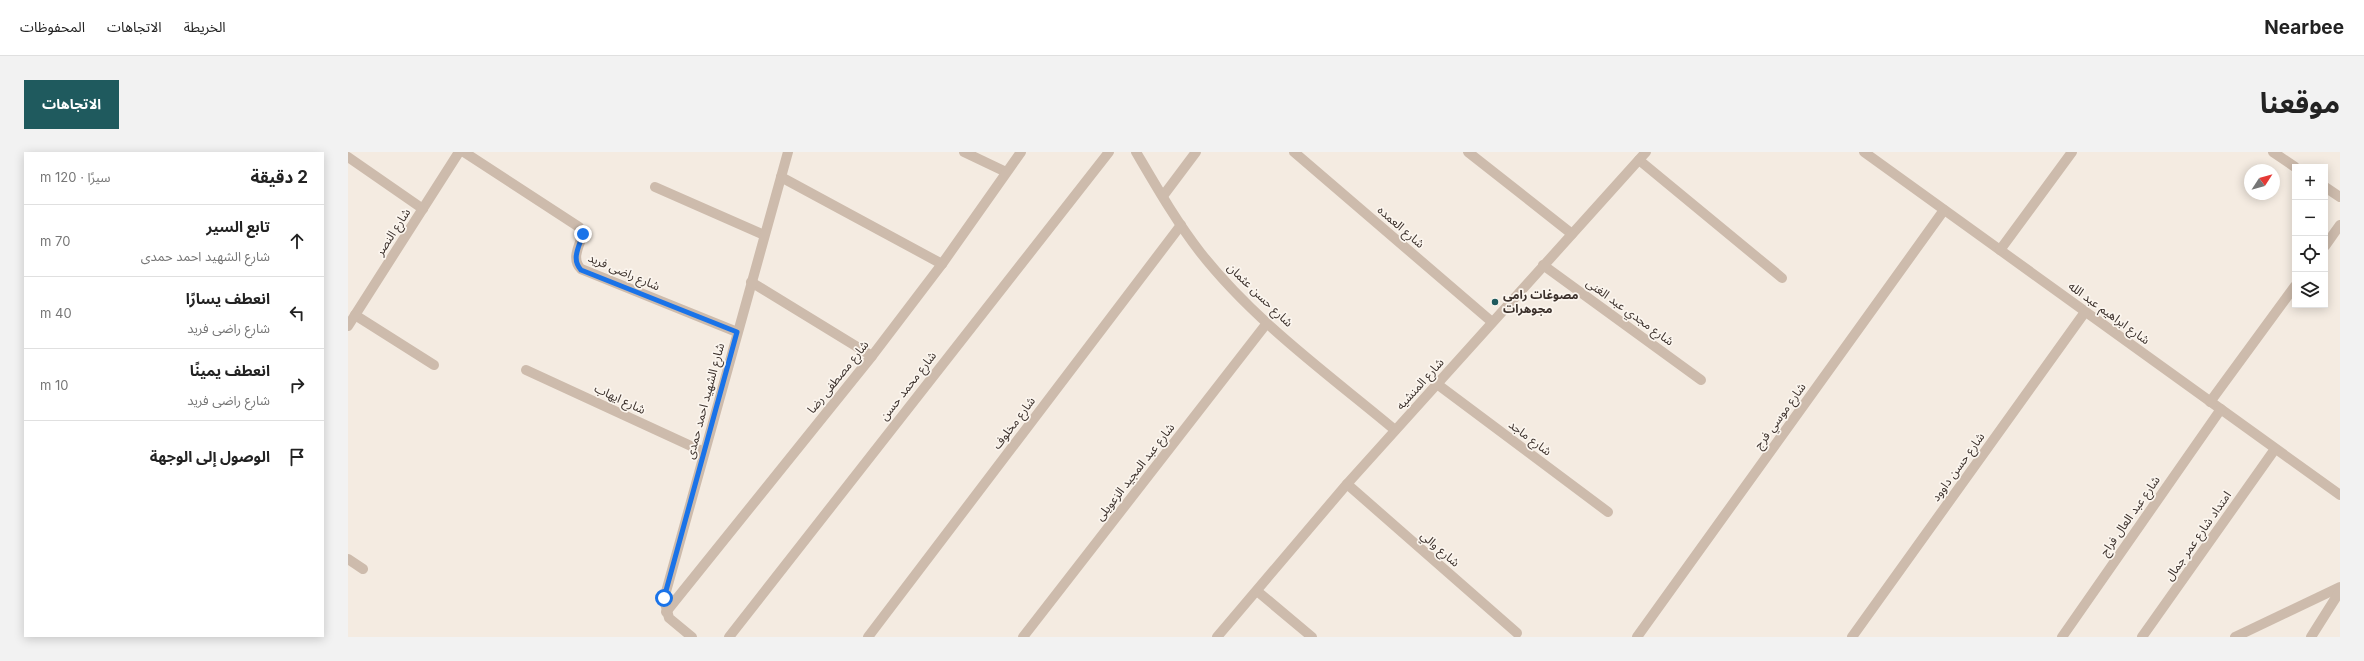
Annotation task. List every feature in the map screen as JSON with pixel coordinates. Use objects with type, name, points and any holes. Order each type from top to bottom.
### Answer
[{"type":"street","name":"شارع النصر","points":[[348,326],[459,152]]},
{"type":"street","name":"شارع راضى فريد","points":[[464,152],[579,227],[583,234],[575,258],[576,264],[581,270],[737,332]]},
{"type":"street","name":"شارع الشهيد احمد حمدى","points":[[666,612],[664,598],[788,152]]},
{"type":"street","points":[[964,152],[1006,172]]},
{"type":"street","name":"شارع مصطفى رضا","points":[[666,612],[872,356],[942,264],[1021,152]]},
{"type":"street","name":"شارع محمد حسن","points":[[728,637],[1109,152]]},
{"type":"street","name":"شارع حسن عثمان","points":[[1136,152],[1181,225],[1221,277],[1267,323],[1395,430]]},
{"type":"street","points":[[1163,196],[1196,152]]},
{"type":"street","name":"شارع العمده","points":[[1294,152],[1492,322]]},
{"type":"street","points":[[1468,152],[1572,234]]},
{"type":"street","name":"شارع المنشيه","points":[[1217,637],[1347,484],[1646,152]]},
{"type":"street","name":"شارع ابراهيم عبد الله","points":[[1864,152],[2340,495]]},
{"type":"street","points":[[2000,250],[2072,152]]},
{"type":"street","points":[[2273,152],[2292,165]]},
{"type":"street","points":[[348,158],[423,209]]},
{"type":"street","points":[[1639,160],[1782,278]]},
{"type":"street","points":[[781,176],[942,264]]},
{"type":"street","points":[[655,187],[764,235]]},
{"type":"street","points":[[2328,189],[2340,197]]},
{"type":"street","name":"شارع موسي فرج","points":[[1637,637],[1944,210]]},
{"type":"street","name":"شارع مخلوف","points":[[868,637],[1181,225]]},
{"type":"street","points":[[2328,242],[2340,225]]},
{"type":"street","name":"شارع مجدي عبد الغنى","points":[[1543,265],[1700,380]]},
{"type":"street","points":[[751,282],[872,356]]},
{"type":"street","points":[[2210,402],[2292,290]]},
{"type":"street","name":"شارع حسن داوود","points":[[1852,637],[2086,312]]},
{"type":"street","points":[[355,315],[434,364]]},
{"type":"street","name":"شارع عبد المجيد الزعويلى","points":[[1022,637],[1267,323]]},
{"type":"street","name":"شارع ايهاب","points":[[526,370],[704,452]]},
{"type":"street","name":"شارع ماجد","points":[[1436,384],[1608,512]]},
{"type":"street","name":"شارع عبد العال فراج","points":[[2062,637],[2221,409]]},
{"type":"street","name":"امتداد شارع عمر جمال","points":[[2142,637],[2276,449]]},
{"type":"street","name":"شارع والي","points":[[1347,484],[1517,633]]},
{"type":"street","points":[[348,559],[363,569]]},
{"type":"street","points":[[2235,637],[2340,587]]},
{"type":"street","points":[[1257,591],[1312,637]]},
{"type":"street","points":[[2311,637],[2340,591]]},
{"type":"street","points":[[666,612],[674,623],[692,637]]},
{"type":"place","name":"مصوغات رامى مجوهرات","points":[[1495,302]]},
{"type":"route","points":[[583,234],[575,258],[576,264],[581,270],[737,332],[664,598]]}]
